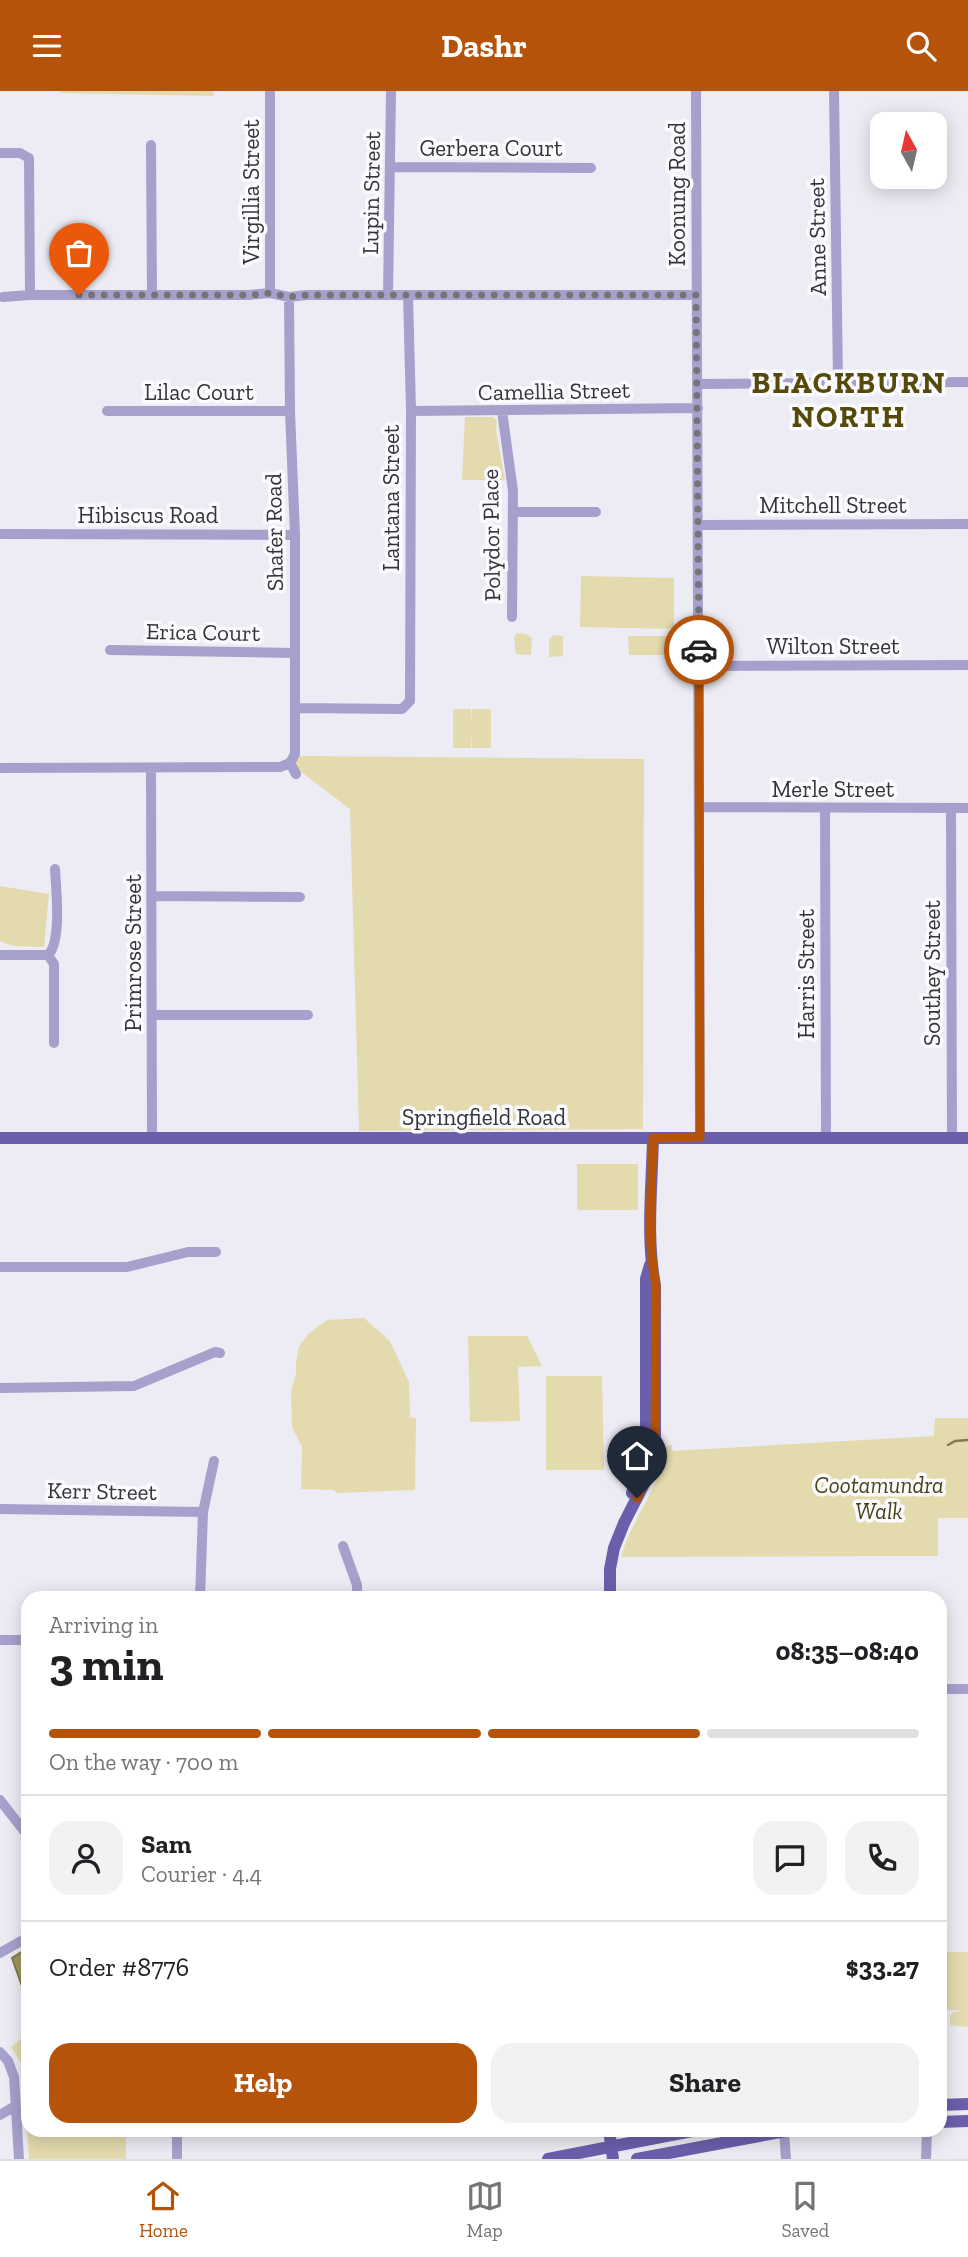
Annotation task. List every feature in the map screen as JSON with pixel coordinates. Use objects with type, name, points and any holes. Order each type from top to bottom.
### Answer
[{"type":"main road","name":"Springfield Road","points":[[0,1138],[968,1138]]},
{"type":"main road","points":[[609,1547],[646,1481],[656,1436],[651,1343],[651,1307],[656,1285],[651,1262],[653,1138]]},
{"type":"main road","points":[[607,1591],[607,1561],[614,1523],[631,1493],[642,1465],[647,1430],[646,1373],[651,1343]]},
{"type":"main road","points":[[646,1373],[655,1384]]},
{"type":"main road","points":[[947,2105],[968,2104]]},
{"type":"main road","points":[[947,2122],[968,2121]]},
{"type":"main road","points":[[548,2159],[612,2153],[641,2141],[661,2137]]},
{"type":"main road","points":[[643,2158],[751,2137]]},
{"type":"street","name":"Virgillia Street","points":[[270,91],[270,293]]},
{"type":"street","name":"Lupin Street","points":[[388,295],[391,91]]},
{"type":"street","name":"Koonung Road","points":[[696,91],[700,1137]]},
{"type":"street","name":"Anne Street","points":[[834,91],[838,383]]},
{"type":"street","points":[[151,145],[152,295]]},
{"type":"street","points":[[0,153],[20,153],[29,158],[30,295]]},
{"type":"street","name":"Gerbera Court","points":[[390,167],[590,167]]},
{"type":"street","points":[[1,297],[270,293],[289,297],[696,295]]},
{"type":"street","name":"Lantana Street","points":[[295,708],[402,709],[410,701],[411,411],[408,295]]},
{"type":"street","name":"Shafer Road","points":[[289,297],[295,535],[295,754],[290,764]]},
{"type":"street","points":[[698,384],[968,382]]},
{"type":"street","name":"Camellia Street","points":[[411,411],[698,408]]},
{"type":"street","name":"Lilac Court","points":[[107,411],[290,411]]},
{"type":"street","name":"Polydor Place","points":[[502,411],[514,512],[512,617]]},
{"type":"street","points":[[514,512],[596,512]]},
{"type":"street","name":"Mitchell Street","points":[[698,525],[968,524]]},
{"type":"street","name":"Hibiscus Road","points":[[0,534],[295,535]]},
{"type":"street","name":"Erica Court","points":[[110,650],[295,653]]},
{"type":"street","name":"Wilton Street","points":[[699,666],[968,665]]},
{"type":"street","points":[[0,768],[280,767],[290,764],[296,773]]},
{"type":"street","name":"Primrose Street","points":[[151,768],[152,1138]]},
{"type":"street","name":"Merle Street","points":[[699,807],[968,809]]},
{"type":"street","name":"Harris Street","points":[[825,809],[826,1138]]},
{"type":"street","name":"Southey Street","points":[[951,809],[952,1138]]},
{"type":"street","points":[[48,955],[54,947],[55,869]]},
{"type":"street","points":[[153,897],[300,897]]},
{"type":"street","points":[[0,955],[48,955]]},
{"type":"street","points":[[48,955],[54,964],[54,1043]]},
{"type":"street","points":[[153,1014],[308,1015]]},
{"type":"street","points":[[0,1267],[127,1267],[188,1252],[216,1252]]},
{"type":"street","points":[[0,1388],[134,1386],[215,1352],[220,1353]]},
{"type":"street","points":[[200,1591],[203,1512],[214,1461]]},
{"type":"street","name":"Kerr Street","points":[[0,1509],[203,1512]]},
{"type":"street","points":[[343,1546],[358,1591]]},
{"type":"street","points":[[0,1640],[21,1640]]},
{"type":"street","points":[[947,1689],[968,1689]]},
{"type":"street","points":[[0,1800],[21,1827]]},
{"type":"street","points":[[0,1953],[21,1941]]},
{"type":"street","points":[[0,2052],[12,2069],[19,2159]]},
{"type":"street","points":[[0,2115],[15,2106]]},
{"type":"street","points":[[177,2137],[177,2159]]},
{"type":"street","points":[[786,2159],[787,2137]]},
{"type":"street","points":[[926,2159],[927,2137]]},
{"type":"street","points":[[641,2141],[643,2158]]},
{"type":"green space","points":[[214,91],[213,96],[58,93]]},
{"type":"green space","points":[[465,417],[493,417],[497,421],[496,430],[505,480],[462,480]]},
{"type":"green space","points":[[581,576],[674,578],[674,629],[580,627]]},
{"type":"green space","points":[[517,633],[532,638],[531,655],[516,654],[514,637]]},
{"type":"green space","points":[[553,635],[563,636],[563,656],[549,657],[549,640]]},
{"type":"green space","points":[[628,636],[667,636],[667,655],[629,655]]},
{"type":"green space","points":[[674,636],[688,636],[688,660],[675,660]]},
{"type":"green space","points":[[453,709],[471,709],[472,722],[472,709],[491,709],[491,748],[472,748],[472,735],[471,748],[453,748]]},
{"type":"green space","points":[[299,756],[644,759],[643,1129],[359,1131],[350,809],[292,765]]},
{"type":"green space","points":[[0,886],[49,894],[44,947],[13,946],[0,941]]},
{"type":"green space","points":[[577,1164],[638,1164],[638,1210],[597,1210],[597,1207],[596,1210],[577,1210]]},
{"type":"green space","points":[[364,1318],[390,1341],[409,1382],[410,1417],[416,1418],[415,1490],[337,1493],[334,1490],[301,1489],[302,1447],[292,1427],[291,1392],[299,1347],[308,1334],[327,1320]]},
{"type":"green space","points":[[468,1336],[527,1336],[542,1366],[518,1367],[520,1421],[470,1422]]},
{"type":"green space","points":[[546,1376],[602,1376],[604,1470],[546,1470]]},
{"type":"green space","name":"Cootamundra Walk","points":[[935,1418],[968,1418],[968,1518],[938,1518],[938,1556],[621,1557],[628,1536],[653,1487],[668,1445],[672,1445],[672,1451],[934,1436]]},
{"type":"green space","points":[[947,1952],[968,1952],[968,2027],[950,2025],[950,2016],[962,2010],[947,2010]]},
{"type":"green space","points":[[21,2039],[21,2063],[11,2047]]},
{"type":"green space","points":[[27,2137],[126,2137],[126,2159],[29,2159]]},
{"type":"shaded area","points":[[21,1952],[21,1983],[12,1958]]},
{"type":"waterway","points":[[948,1445],[955,1441],[968,1440]]},
{"type":"way so far","points":[[79,295],[696,295],[699,650]]},
{"type":"district","name":"BLACKBURN NORTH","points":[[849,400]]},
{"type":"route","points":[[637,1498],[650,1470],[656,1436],[656,1285],[651,1262],[650,1229],[653,1138],[700,1137],[699,650]]}]
